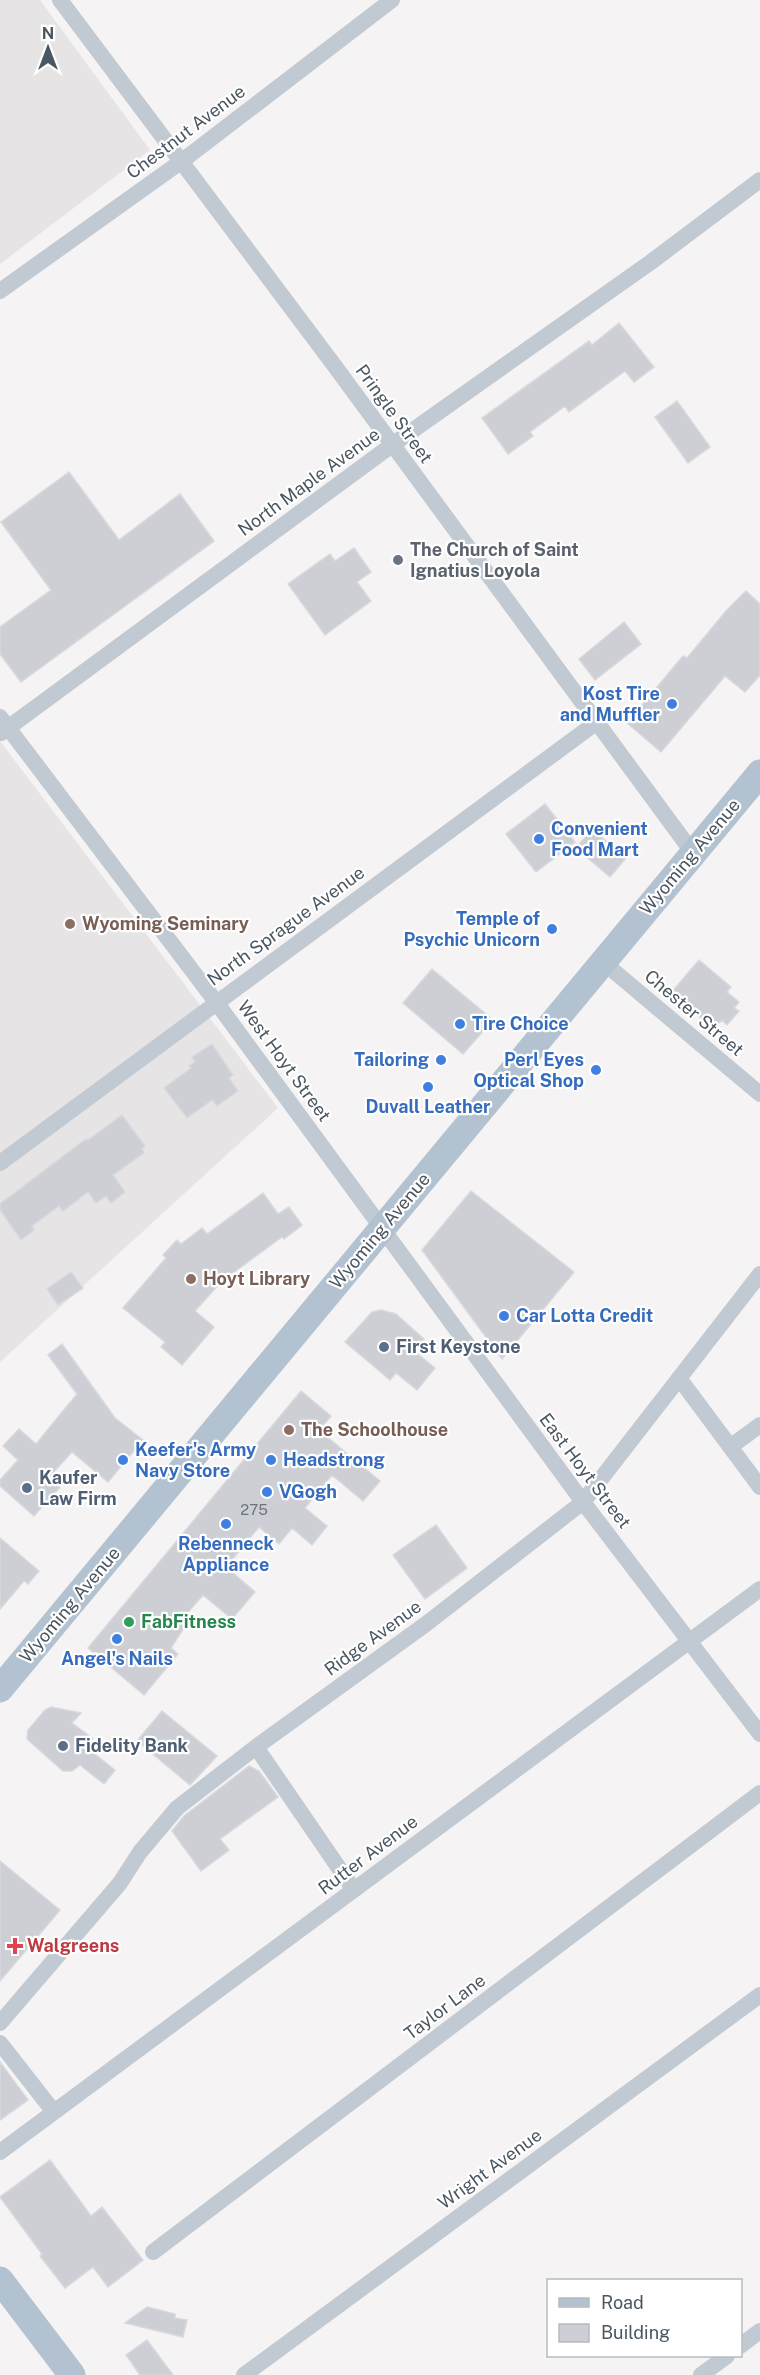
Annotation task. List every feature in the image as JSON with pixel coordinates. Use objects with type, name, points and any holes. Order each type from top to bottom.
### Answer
[{"type":"main road","name":"Wyoming Avenue","points":[[0,1689],[760,773]]},
{"type":"main road","points":[[0,2280],[72,2375]]},
{"type":"street","name":"Pringle Street","points":[[60,0],[183,161],[693,853]]},
{"type":"street","name":"Chestnut Avenue","points":[[0,291],[183,161],[392,0]]},
{"type":"street","name":"North Maple Avenue","points":[[3,726],[392,445],[651,262],[760,180]]},
{"type":"street","name":"North Sprague Avenue","points":[[0,1163],[597,722]]},
{"type":"street","name":"West Hoyt Street","points":[[3,726],[216,1002],[382,1228]]},
{"type":"street","name":"Chester Street","points":[[603,962],[760,1094]]},
{"type":"street","name":"East Hoyt Street","points":[[382,1228],[583,1502],[760,1734]]},
{"type":"street","name":"Ridge Avenue","points":[[0,2023],[120,1883],[140,1852],[177,1808],[256,1747],[426,1624],[583,1502],[760,1274]]},
{"type":"street","points":[[679,1378],[760,1487]]},
{"type":"street","points":[[730,1447],[760,1425]]},
{"type":"street","name":"Rutter Avenue","points":[[0,2152],[760,1589]]},
{"type":"street","points":[[256,1747],[354,1890]]},
{"type":"street","name":"Taylor Lane","points":[[153,2252],[760,1793]]},
{"type":"street","name":"Wright Avenue","points":[[244,2375],[760,1995]]},
{"type":"street","points":[[0,2043],[54,2112]]},
{"type":"street","points":[[742,2345],[760,2331]]},
{"type":"street","points":[[701,2375],[724,2357]]},
{"type":"shaded area","points":[[0,0],[40,0],[150,150],[0,264]]},
{"type":"shaded area","name":"Wyoming Seminary","points":[[0,741],[278,1108],[0,1362]]},
{"type":"building","points":[[619,323],[654,367],[634,382],[625,371],[569,412],[565,406],[530,432],[533,436],[508,454],[482,418],[589,341],[592,345]]},
{"type":"building","points":[[677,401],[710,447],[688,463],[655,417]]},
{"type":"building","points":[[69,472],[119,540],[180,494],[214,541],[21,682],[0,654],[0,627],[51,590],[1,522]]},
{"type":"building","points":[[354,548],[371,572],[357,582],[371,601],[325,635],[288,584],[330,554],[335,561]]},
{"type":"building","points":[[746,591],[760,604],[760,675],[745,692],[725,676],[661,752],[627,723],[683,656],[687,658]]},
{"type":"building","points":[[624,622],[641,644],[595,680],[579,659]]},
{"type":"building","name":"Convenient Food Mart","points":[[545,804],[575,842],[536,872],[506,834]]},
{"type":"building","points":[[592,829],[626,858],[610,877],[576,848]]},
{"type":"building","points":[[699,960],[731,987],[727,992],[739,1002],[734,1008],[739,1011],[727,1025],[722,1020],[717,1025],[705,1016],[702,1019],[671,993]]},
{"type":"building","points":[[432,969],[493,1020],[463,1054],[403,1003]]},
{"type":"building","points":[[212,1044],[233,1075],[229,1078],[238,1091],[217,1106],[212,1100],[187,1118],[164,1088],[191,1068],[189,1066],[195,1062],[192,1057]]},
{"type":"building","points":[[122,1115],[145,1146],[142,1149],[144,1153],[113,1175],[125,1192],[111,1203],[106,1196],[96,1203],[88,1192],[63,1211],[59,1206],[32,1226],[34,1230],[21,1240],[0,1210],[0,1204],[86,1139],[88,1140]]},
{"type":"building","name":"Car Lotta Credit","points":[[471,1191],[574,1272],[502,1359],[422,1250]]},
{"type":"building","name":"Hoyt Library","points":[[263,1193],[278,1214],[289,1207],[302,1225],[222,1281],[195,1311],[214,1327],[182,1365],[161,1347],[165,1342],[123,1308],[166,1258],[163,1255],[177,1240],[181,1244],[202,1228],[207,1234]]},
{"type":"building","points":[[71,1272],[83,1288],[58,1305],[47,1289]]},
{"type":"building","name":"First Keystone","points":[[381,1310],[396,1314],[424,1339],[414,1351],[435,1368],[417,1390],[396,1373],[390,1380],[345,1342],[372,1312]]},
{"type":"building","points":[[62,1344],[115,1418],[143,1440],[108,1482],[72,1452],[49,1477],[60,1487],[34,1516],[0,1486],[0,1480],[18,1460],[3,1446],[19,1429],[36,1444],[77,1394],[48,1355]]},
{"type":"building","points":[[301,1391],[331,1416],[319,1430],[380,1481],[363,1501],[332,1475],[305,1508],[327,1526],[312,1545],[292,1528],[279,1544],[259,1527],[226,1567],[255,1592],[232,1619],[203,1595],[182,1619],[187,1623],[171,1648],[178,1654],[144,1695],[88,1648]]},
{"type":"building","points":[[436,1525],[467,1568],[425,1599],[393,1555]]},
{"type":"building","points":[[0,1538],[39,1571],[28,1584],[24,1581],[0,1609]]},
{"type":"building","name":"Fidelity Bank","points":[[51,1707],[81,1713],[72,1723],[92,1738],[91,1751],[115,1770],[104,1784],[80,1765],[72,1771],[63,1771],[27,1739],[28,1730],[45,1710]]},
{"type":"building","points":[[162,1711],[217,1756],[190,1785],[137,1741]]},
{"type":"building","points":[[249,1766],[259,1771],[278,1797],[220,1839],[229,1850],[201,1871],[172,1831],[184,1816]]},
{"type":"building","name":"Walgreens","points":[[0,1861],[60,1910],[0,1981]]},
{"type":"building","points":[[0,2062],[28,2100],[0,2120]]},
{"type":"building","points":[[50,2160],[91,2216],[102,2207],[143,2260],[108,2287],[93,2267],[65,2288],[0,2197]]},
{"type":"building","points":[[147,2307],[175,2314],[175,2318],[187,2320],[183,2337],[125,2323]]},
{"type":"building","points":[[147,2340],[173,2375],[140,2375],[126,2355]]},
{"type":"place","name":"The Church of Saint Ignatius Loyola","points":[[398,560]]},
{"type":"place","name":"Kost Tire and Muffler","points":[[672,704]]},
{"type":"place","name":"Convenient Food Mart","points":[[539,839]]},
{"type":"place","name":"Wyoming Seminary","points":[[70,924]]},
{"type":"place","name":"Temple of Psychic Unicorn","points":[[552,929]]},
{"type":"place","name":"Tire Choice","points":[[460,1024]]},
{"type":"place","name":"Tailoring","points":[[441,1060]]},
{"type":"place","name":"Perl Eyes Optical Shop","points":[[596,1070]]},
{"type":"place","name":"Duvall Leather","points":[[428,1087]]},
{"type":"place","name":"Hoyt Library","points":[[191,1279]]},
{"type":"place","name":"Car Lotta Credit","points":[[504,1316]]},
{"type":"place","name":"First Keystone","points":[[384,1347]]},
{"type":"place","name":"The Schoolhouse","points":[[289,1430]]},
{"type":"place","name":"Keefer's Army Navy Store","points":[[123,1460]]},
{"type":"place","name":"Headstrong","points":[[271,1460]]},
{"type":"place","name":"Kaufer Law Firm","points":[[27,1488]]},
{"type":"place","name":"VGogh","points":[[267,1492]]},
{"type":"place","name":"Rebenneck Appliance","points":[[226,1524]]},
{"type":"place","name":"FabFitness","points":[[129,1622]]},
{"type":"place","name":"Angel's Nails","points":[[117,1639]]},
{"type":"place","name":"Fidelity Bank","points":[[63,1746]]},
{"type":"place","name":"Walgreens","points":[[15,1946]]}]
